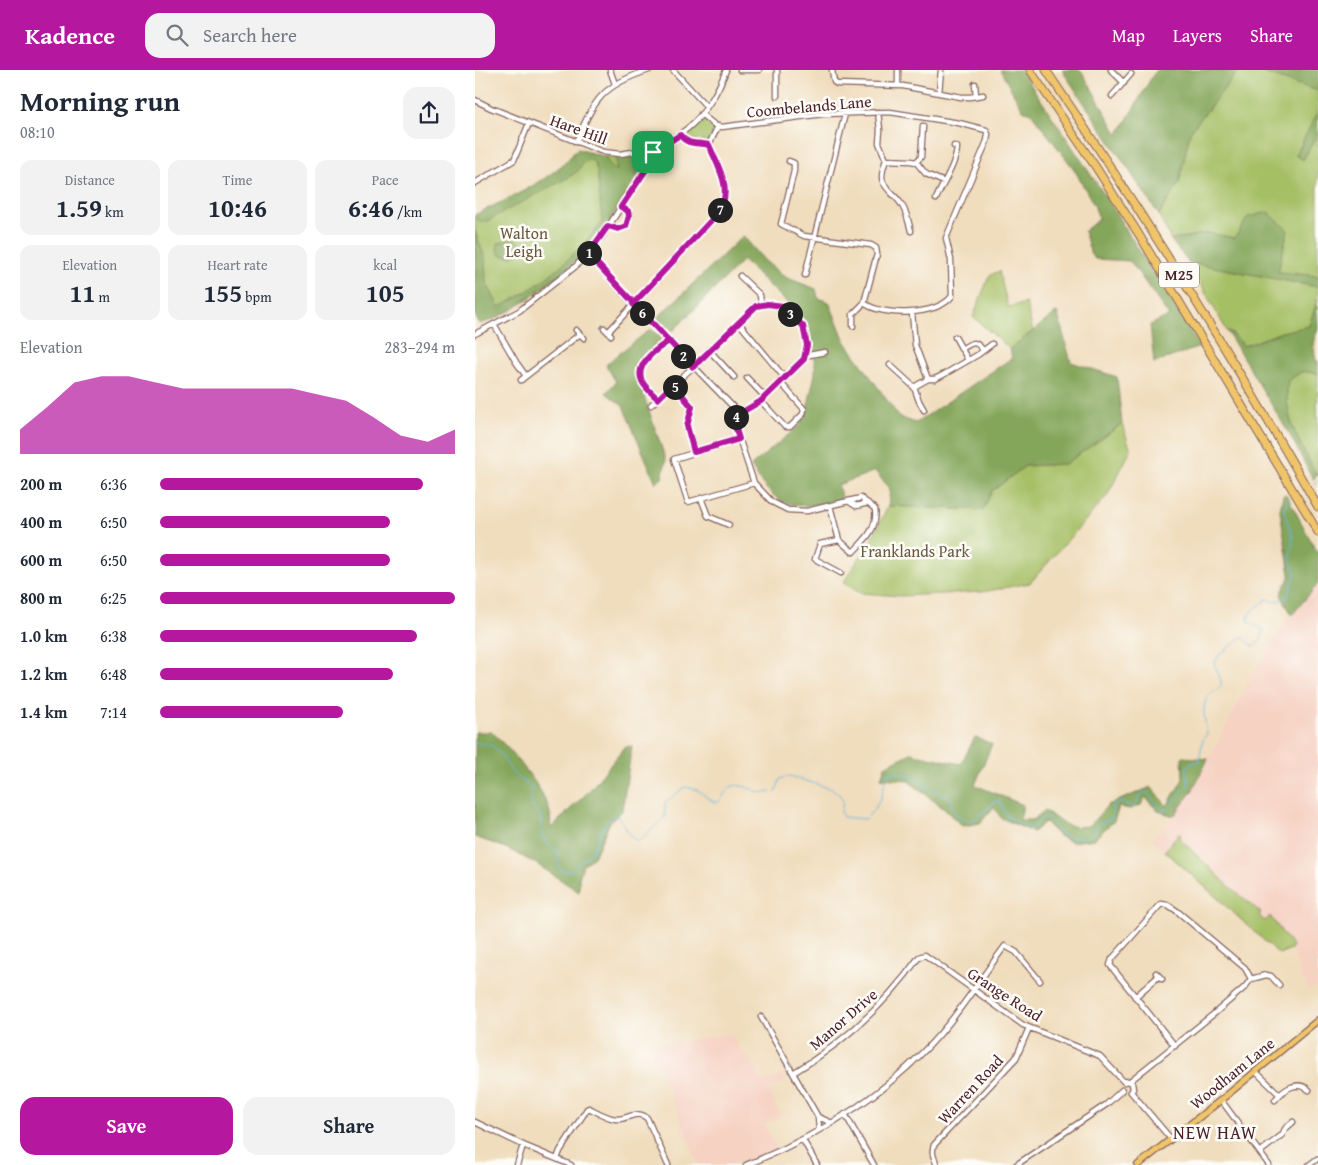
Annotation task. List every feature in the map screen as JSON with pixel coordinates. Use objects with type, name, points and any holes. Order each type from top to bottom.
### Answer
[{"type":"highway","name":"M25","points":[[1030,70],[1127,217],[1318,532]]},
{"type":"highway","name":"M25","points":[[1046,70],[1103,154],[1227,351],[1318,507]]},
{"type":"main road","name":"Woodham Lane","points":[[1138,1165],[1256,1072],[1318,1020]]},
{"type":"street","points":[[610,70],[615,84]]},
{"type":"street","points":[[576,142],[595,104],[603,94],[615,84],[649,70]]},
{"type":"street","points":[[673,70],[706,106]]},
{"type":"street","points":[[475,334],[519,311],[538,298],[588,254],[653,159],[653,152],[694,123],[719,87],[726,70]]},
{"type":"street","points":[[740,70],[759,70]]},
{"type":"street","points":[[777,70],[777,96]]},
{"type":"street","points":[[832,70],[834,82],[837,84],[898,86],[961,97],[983,95]]},
{"type":"street","points":[[898,70],[898,86]]},
{"type":"street","points":[[939,93],[941,70]]},
{"type":"street","points":[[1111,70],[1124,83]]},
{"type":"street","points":[[1112,96],[1131,74]]},
{"type":"street","points":[[975,84],[977,96]]},
{"type":"street","name":"Hare Hill","points":[[475,100],[529,124],[597,150],[613,154],[645,150],[653,152]]},
{"type":"street","points":[[878,112],[879,143],[886,160],[881,172],[881,180],[883,185],[900,202],[907,215],[911,231]]},
{"type":"street","name":"Coombelands Lane","points":[[718,126],[823,114],[894,112],[959,123],[986,130],[988,134],[987,141],[946,238],[951,260],[952,296],[949,300],[936,306],[912,313]]},
{"type":"street","points":[[607,332],[722,207],[726,188],[709,145],[718,126],[701,114]]},
{"type":"street","points":[[805,275],[845,114]]},
{"type":"street","points":[[475,183],[513,160],[529,124]]},
{"type":"street","points":[[916,162],[921,157],[923,126]]},
{"type":"street","points":[[678,136],[689,143],[709,145]]},
{"type":"street","points":[[936,199],[955,158],[957,147],[954,146]]},
{"type":"street","points":[[886,160],[916,162],[927,174],[944,182]]},
{"type":"street","points":[[789,161],[794,163],[794,171],[781,224],[804,236],[871,245],[876,248],[877,254],[864,304],[853,314],[853,326]]},
{"type":"street","points":[[608,226],[618,229],[626,226],[629,216],[628,211],[621,207]]},
{"type":"street","points":[[588,254],[633,304],[739,414]]},
{"type":"street","points":[[740,276],[760,296],[761,304]]},
{"type":"street","points":[[651,405],[756,306],[761,304],[783,306],[803,326],[807,345],[804,359],[761,401],[736,417],[736,429],[754,483],[772,502],[788,510],[807,511],[861,498],[875,509],[877,519],[869,536],[853,552],[839,540],[830,506]]},
{"type":"street","points":[[864,304],[880,310],[912,313],[915,345],[928,379]]},
{"type":"street","points":[[739,323],[784,377]]},
{"type":"street","points":[[494,324],[526,376]]},
{"type":"street","points":[[521,380],[578,332],[584,338]]},
{"type":"street","points":[[955,337],[968,360]]},
{"type":"street","points":[[658,399],[643,383],[640,375],[641,368],[646,359],[669,341]]},
{"type":"street","points":[[961,348],[974,342],[983,350]]},
{"type":"street","points":[[915,387],[928,379],[935,379],[992,344]]},
{"type":"street","points":[[709,350],[734,377]]},
{"type":"street","points":[[804,356],[825,352]]},
{"type":"street","points":[[890,365],[915,387],[924,410]]},
{"type":"street","points":[[747,378],[765,397]]},
{"type":"street","points":[[761,401],[785,427],[790,427],[803,414],[805,411],[803,408],[780,382]]},
{"type":"street","points":[[673,384],[692,407],[687,426],[694,452]]},
{"type":"street","points":[[739,439],[674,459],[688,502],[754,483]]},
{"type":"street","points":[[701,498],[708,516],[729,525]]},
{"type":"street","points":[[839,540],[820,544],[815,559],[841,573]]},
{"type":"street","points":[[1175,1046],[1111,968],[1110,962],[1158,907],[1163,903],[1177,911],[1245,968],[1251,979]]},
{"type":"street","points":[[746,1165],[803,1140],[832,1123],[877,1092],[916,1059],[948,1024],[1005,946],[1016,952],[1041,981]]},
{"type":"street","name":"Grange Road","points":[[923,955],[929,957],[1029,1028],[1100,1056],[1124,1082]]},
{"type":"street","name":"Manor Drive","points":[[793,1073],[825,1053],[866,1020],[895,989],[919,957],[923,955]]},
{"type":"street","points":[[1016,1165],[1107,1104],[1122,1090],[1121,1087],[1124,1082],[1130,1082],[1175,1046],[1245,987],[1251,979],[1266,975],[1271,976],[1275,978],[1279,985]]},
{"type":"street","points":[[1135,997],[1159,976]]},
{"type":"street","points":[[761,1017],[818,1117],[819,1130]]},
{"type":"street","name":"Warren Road","points":[[937,1165],[932,1150],[934,1145],[1016,1058],[1029,1028]]},
{"type":"street","points":[[1256,1072],[1279,1094]]},
{"type":"street","points":[[1130,1082],[1133,1086],[1131,1092]]},
{"type":"street","points":[[1275,1100],[1279,1094],[1298,1082],[1309,1090]]},
{"type":"street","points":[[1122,1090],[1127,1093],[1131,1092],[1171,1139]]},
{"type":"street","points":[[1221,1100],[1269,1165]]},
{"type":"street","points":[[557,1159],[560,1151],[589,1108],[614,1119],[639,1113],[644,1115],[668,1165]]},
{"type":"street","points":[[845,1114],[874,1165]]},
{"type":"street","points":[[818,1117],[832,1123]]},
{"type":"street","points":[[475,1122],[571,1165]]},
{"type":"street","points":[[1260,1152],[1282,1135],[1285,1129],[1293,1122]]},
{"type":"street","points":[[803,1140],[817,1165]]},
{"type":"street","points":[[517,1165],[523,1145]]},
{"type":"street","points":[[1309,1157],[1313,1162]]},
{"type":"shaded area","points":[[1318,584],[1318,986],[1308,990],[1291,949],[1279,954],[1151,839],[1168,824],[1192,791],[1256,669],[1281,629]]},
{"type":"shaded area","points":[[733,1034],[737,1045],[753,1064],[762,1083],[782,1074],[786,1081],[768,1090],[781,1115],[764,1124],[777,1148],[731,1165],[699,1165],[650,1046]]},
{"type":"green space","points":[[1000,70],[1021,70],[1105,196],[1200,347],[1154,363],[1150,325],[1169,316],[1130,261],[1095,259],[1091,255],[1084,231],[1099,219],[1094,205],[1074,169],[1031,113],[1023,110]]},
{"type":"green space","points":[[1062,70],[1081,70],[1118,135],[1156,70],[1239,70],[1190,132],[1179,183],[1159,215]]},
{"type":"green space","points":[[1239,70],[1255,70],[1318,91],[1318,111],[1296,155],[1303,160],[1318,133],[1318,276],[1278,272],[1287,230],[1248,217],[1235,238],[1208,233],[1171,240],[1159,215],[1179,183],[1190,132]]},
{"type":"green space","points":[[1255,70],[1318,70],[1318,91]]},
{"type":"green space","points":[[1318,111],[1318,133],[1303,160],[1296,155]]},
{"type":"green space","points":[[706,121],[714,128],[709,142],[687,139],[686,137]]},
{"type":"green space","name":"Walton Leigh","points":[[577,149],[602,156],[622,158],[642,155],[646,159],[645,165],[603,229],[578,258],[531,297],[497,317],[479,324],[475,314],[475,215],[516,195],[543,179],[556,170]]},
{"type":"green space","points":[[577,149],[606,157],[607,161],[617,171],[615,157],[636,155],[639,159],[640,169],[637,171],[637,176],[604,229],[584,254],[515,308],[492,320],[479,324],[475,314],[475,231],[485,258],[486,282],[499,307],[542,281],[580,248],[602,222],[597,171],[594,162],[590,160],[583,162],[579,170],[569,177],[483,223],[475,218],[475,215],[516,195],[543,179],[556,170]]},
{"type":"green space","points":[[1268,212],[1288,230],[1278,272],[1318,276],[1318,287],[1188,262],[1171,240],[1208,233],[1235,238],[1248,217]]},
{"type":"green space","points":[[743,236],[765,261],[785,277],[816,289],[818,298],[829,302],[845,341],[899,417],[916,423],[1012,358],[1010,349],[1057,312],[1071,362],[1117,377],[1122,424],[1065,464],[1025,466],[992,491],[983,510],[888,506],[890,490],[875,471],[838,485],[842,499],[804,506],[795,505],[777,498],[766,489],[751,466],[800,425],[806,414],[815,374],[815,360],[805,320],[743,260],[673,331],[657,318]]},
{"type":"green space","points":[[514,239],[520,242],[523,247],[522,251],[511,257],[500,255],[497,250],[498,243]]},
{"type":"green space","points":[[1188,262],[1318,287],[1318,300],[1309,326],[1282,332],[1244,346],[1233,334],[1227,331]]},
{"type":"green space","points":[[999,271],[1008,307],[1026,303],[1033,331],[1010,349],[973,317],[989,276]]},
{"type":"green space","points":[[1317,300],[1318,329],[1313,343],[1316,361],[1318,361],[1318,374],[1302,371],[1288,381],[1287,394],[1290,419],[1294,430],[1317,476],[1313,479],[1291,437],[1227,331],[1233,334],[1244,346],[1282,332],[1309,326]]},
{"type":"green space","points":[[651,329],[662,339],[637,359],[634,368],[666,460],[662,478],[656,483],[623,406],[606,393],[616,382],[606,365]]},
{"type":"green space","points":[[1304,371],[1318,374],[1317,476],[1294,430],[1288,406],[1288,379]]},
{"type":"green space","name":"Franklands Park","points":[[1122,424],[1131,450],[1107,496],[1030,583],[982,592],[901,596],[860,593],[843,583],[871,540],[888,506],[983,510],[992,491],[1025,466],[1065,464]]},
{"type":"green space","points":[[1286,494],[1318,554],[1318,584],[1292,615],[1281,595],[1290,575],[1280,510],[1283,495]]},
{"type":"green space","points":[[475,732],[492,732],[526,770],[542,793],[547,804],[551,828],[589,791],[625,747],[632,746],[622,811],[610,822],[594,857],[583,865],[579,878],[579,892],[535,863],[506,848],[475,837]]},
{"type":"green space","points":[[975,737],[992,744],[975,785],[1023,805],[1020,820],[1033,820],[1045,810],[1069,826],[1089,826],[1108,805],[1151,787],[1167,806],[1183,779],[1182,757],[1208,759],[1192,791],[1174,816],[1158,811],[1145,797],[1141,805],[1130,809],[1119,807],[1114,821],[1094,839],[1072,842],[1059,836],[1045,822],[1033,832],[1001,818],[994,807],[980,823],[962,826],[943,808],[907,780],[881,778],[885,766],[911,753],[961,764]]},
{"type":"green space","points":[[1179,834],[1181,835],[1179,838],[1229,886],[1261,913],[1259,916],[1265,921],[1270,916],[1293,947],[1291,949],[1279,954],[1165,851]]},
{"type":"waterway","points":[[1314,483],[1318,481]]},
{"type":"waterway","points":[[475,743],[484,743],[499,751],[513,773],[532,788],[530,804],[540,815],[541,831],[544,839],[558,853],[560,870],[567,872],[573,870],[590,854],[607,821],[612,818],[617,816],[629,834],[639,841],[665,817],[665,803],[685,787],[698,791],[716,803],[721,800],[730,787],[742,786],[761,792],[776,791],[780,779],[790,776],[832,789],[839,794],[843,801],[841,812],[843,817],[865,819],[874,809],[880,798],[886,773],[895,772],[911,777],[933,790],[949,796],[952,801],[951,807],[957,815],[967,821],[975,819],[995,801],[999,801],[1008,817],[1029,829],[1044,817],[1065,836],[1077,838],[1094,834],[1098,825],[1112,818],[1113,805],[1120,802],[1134,807],[1139,796],[1143,793],[1148,793],[1158,807],[1166,811],[1189,785],[1186,768],[1188,765],[1199,761],[1203,739],[1207,734],[1204,706],[1209,696],[1221,687],[1221,680],[1214,664],[1219,655],[1242,637],[1254,646],[1258,643],[1262,638],[1263,631],[1249,622],[1248,616],[1266,599],[1275,602],[1287,598],[1296,573],[1290,561],[1293,537],[1283,509],[1290,498]]},
{"type":"district","name":"NEW HAW","points":[[1215,1133]]},
{"type":"route","points":[[653,152],[653,159],[621,207],[628,211],[629,216],[626,226],[618,229],[608,226],[588,254],[633,304],[663,335],[693,367],[756,306],[761,304],[783,306],[803,326],[807,345],[804,359],[761,401],[736,417],[736,429],[739,439],[694,452],[687,426],[692,407],[673,384],[658,399],[643,383],[640,375],[641,368],[646,359],[659,348],[669,341],[633,304],[718,213],[725,198],[726,188],[709,145],[689,143],[680,135],[653,152]]}]
